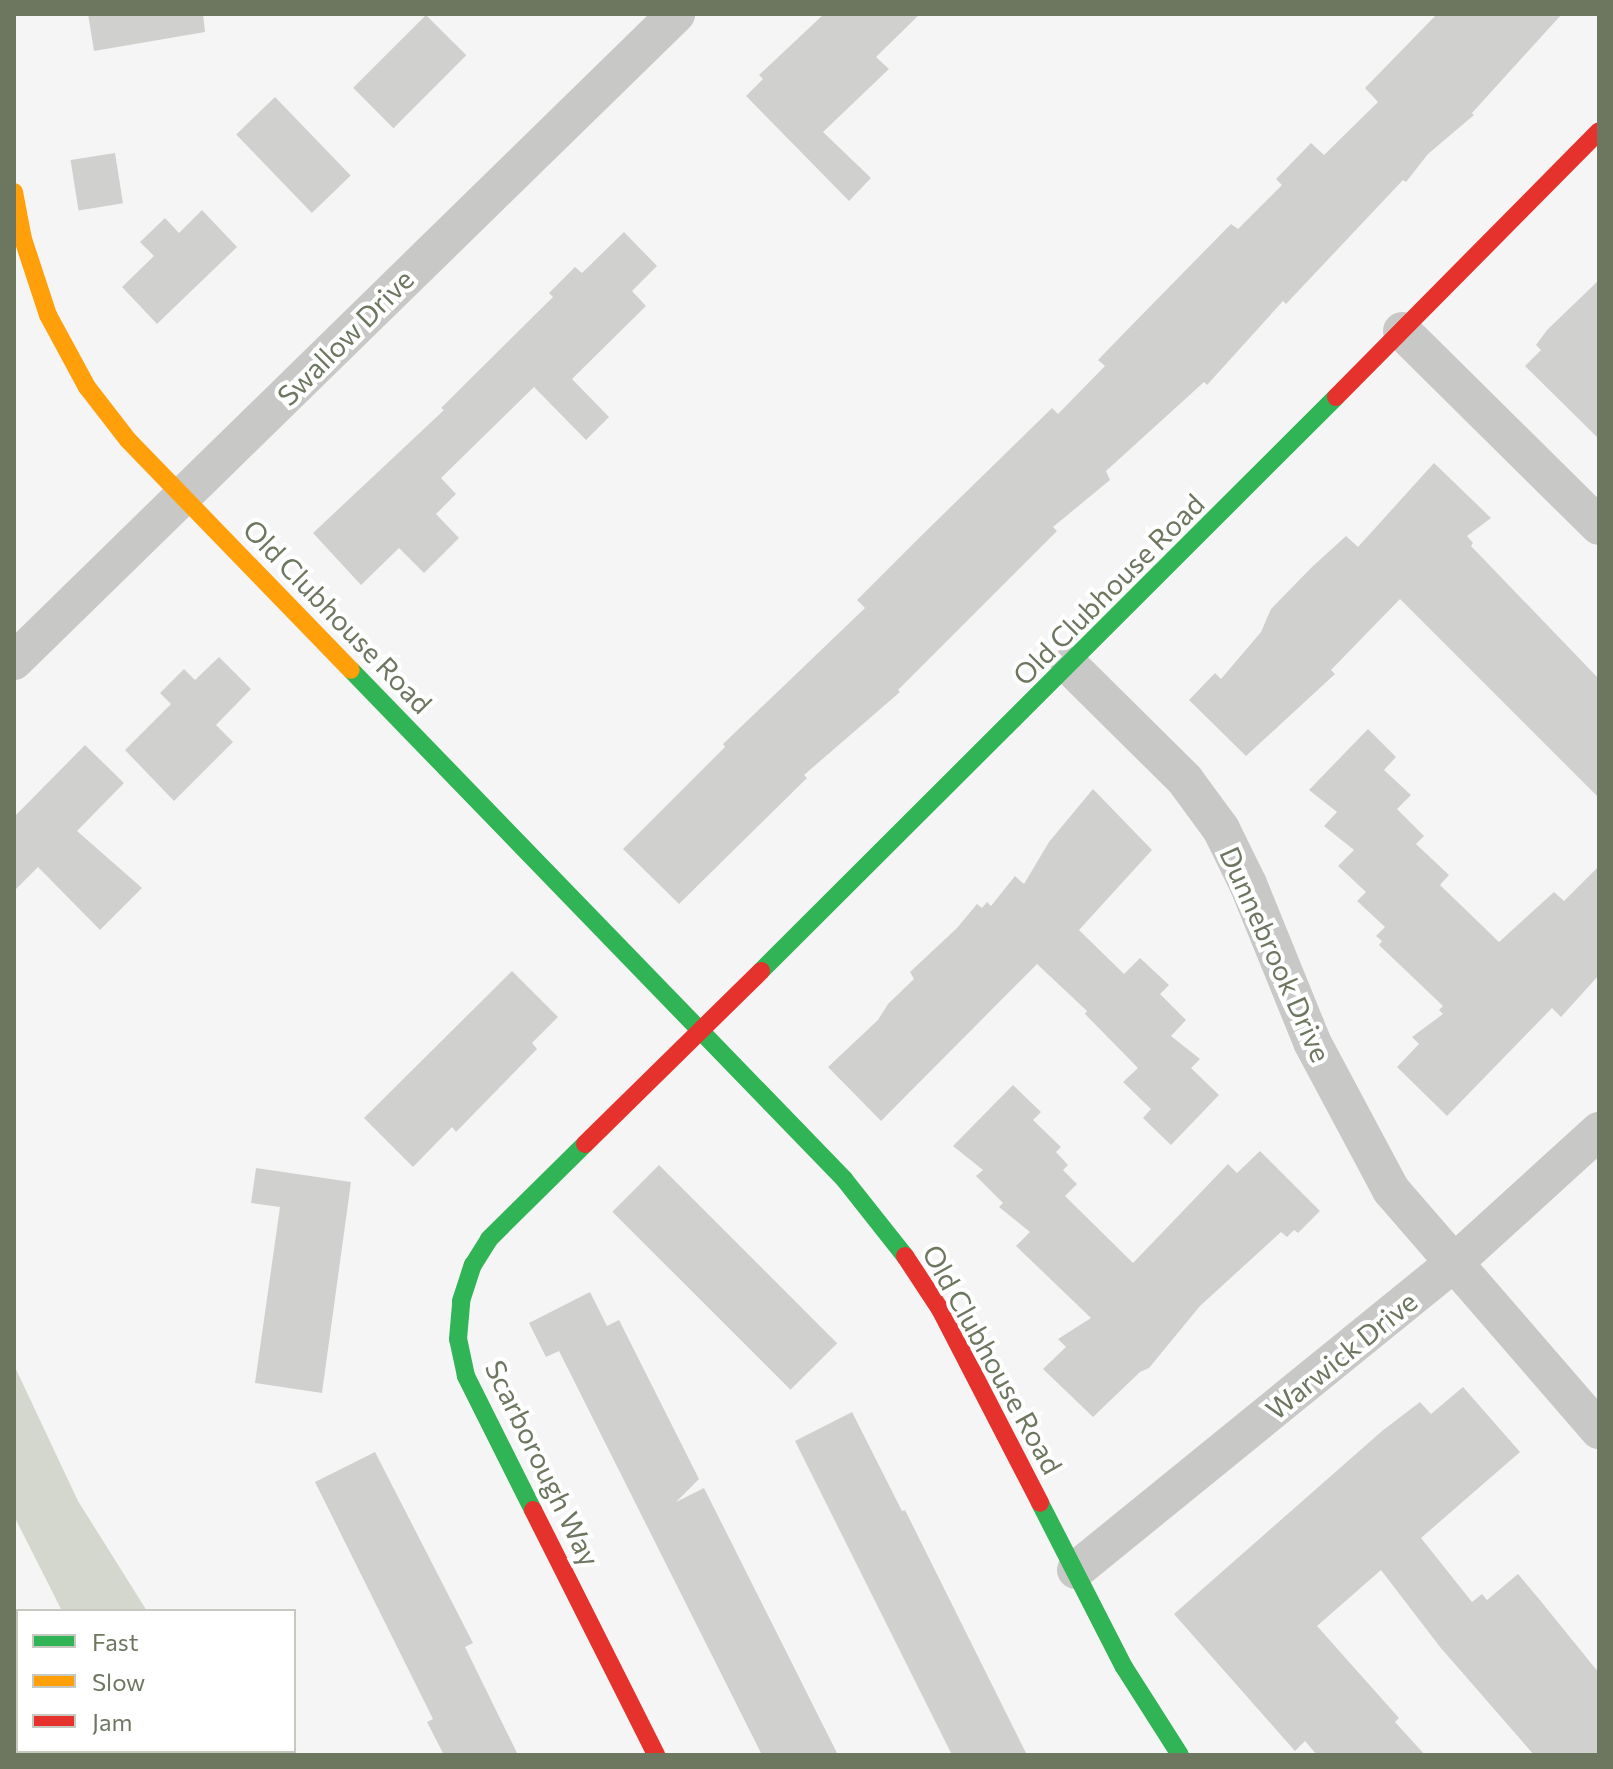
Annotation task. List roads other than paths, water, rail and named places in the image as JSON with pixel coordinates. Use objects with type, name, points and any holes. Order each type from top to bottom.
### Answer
[{"type":"street","name":"Swallow Drive","points":[[14,661],[676,14]]},
{"type":"street","name":"Old Clubhouse Road","points":[[700,1031],[1070,666],[1599,131]]},
{"type":"street","name":"Old Clubhouse Road","points":[[14,192],[23,239],[48,315],[87,387],[128,440],[844,1179],[890,1234],[940,1309],[1124,1667],[1180,1755]]},
{"type":"street","points":[[1402,331],[1599,526]]},
{"type":"street","name":"Dunnebrook Drive","points":[[1070,666],[1185,780],[1221,829],[1248,884],[1312,1042],[1391,1190],[1599,1430]]},
{"type":"street","name":"Scarborough Way","points":[[656,1755],[478,1404],[466,1376],[458,1339],[460,1314],[473,1265],[489,1239],[700,1031]]},
{"type":"street","name":"Warwick Drive","points":[[1076,1570],[1455,1262],[1599,1131]]}]
